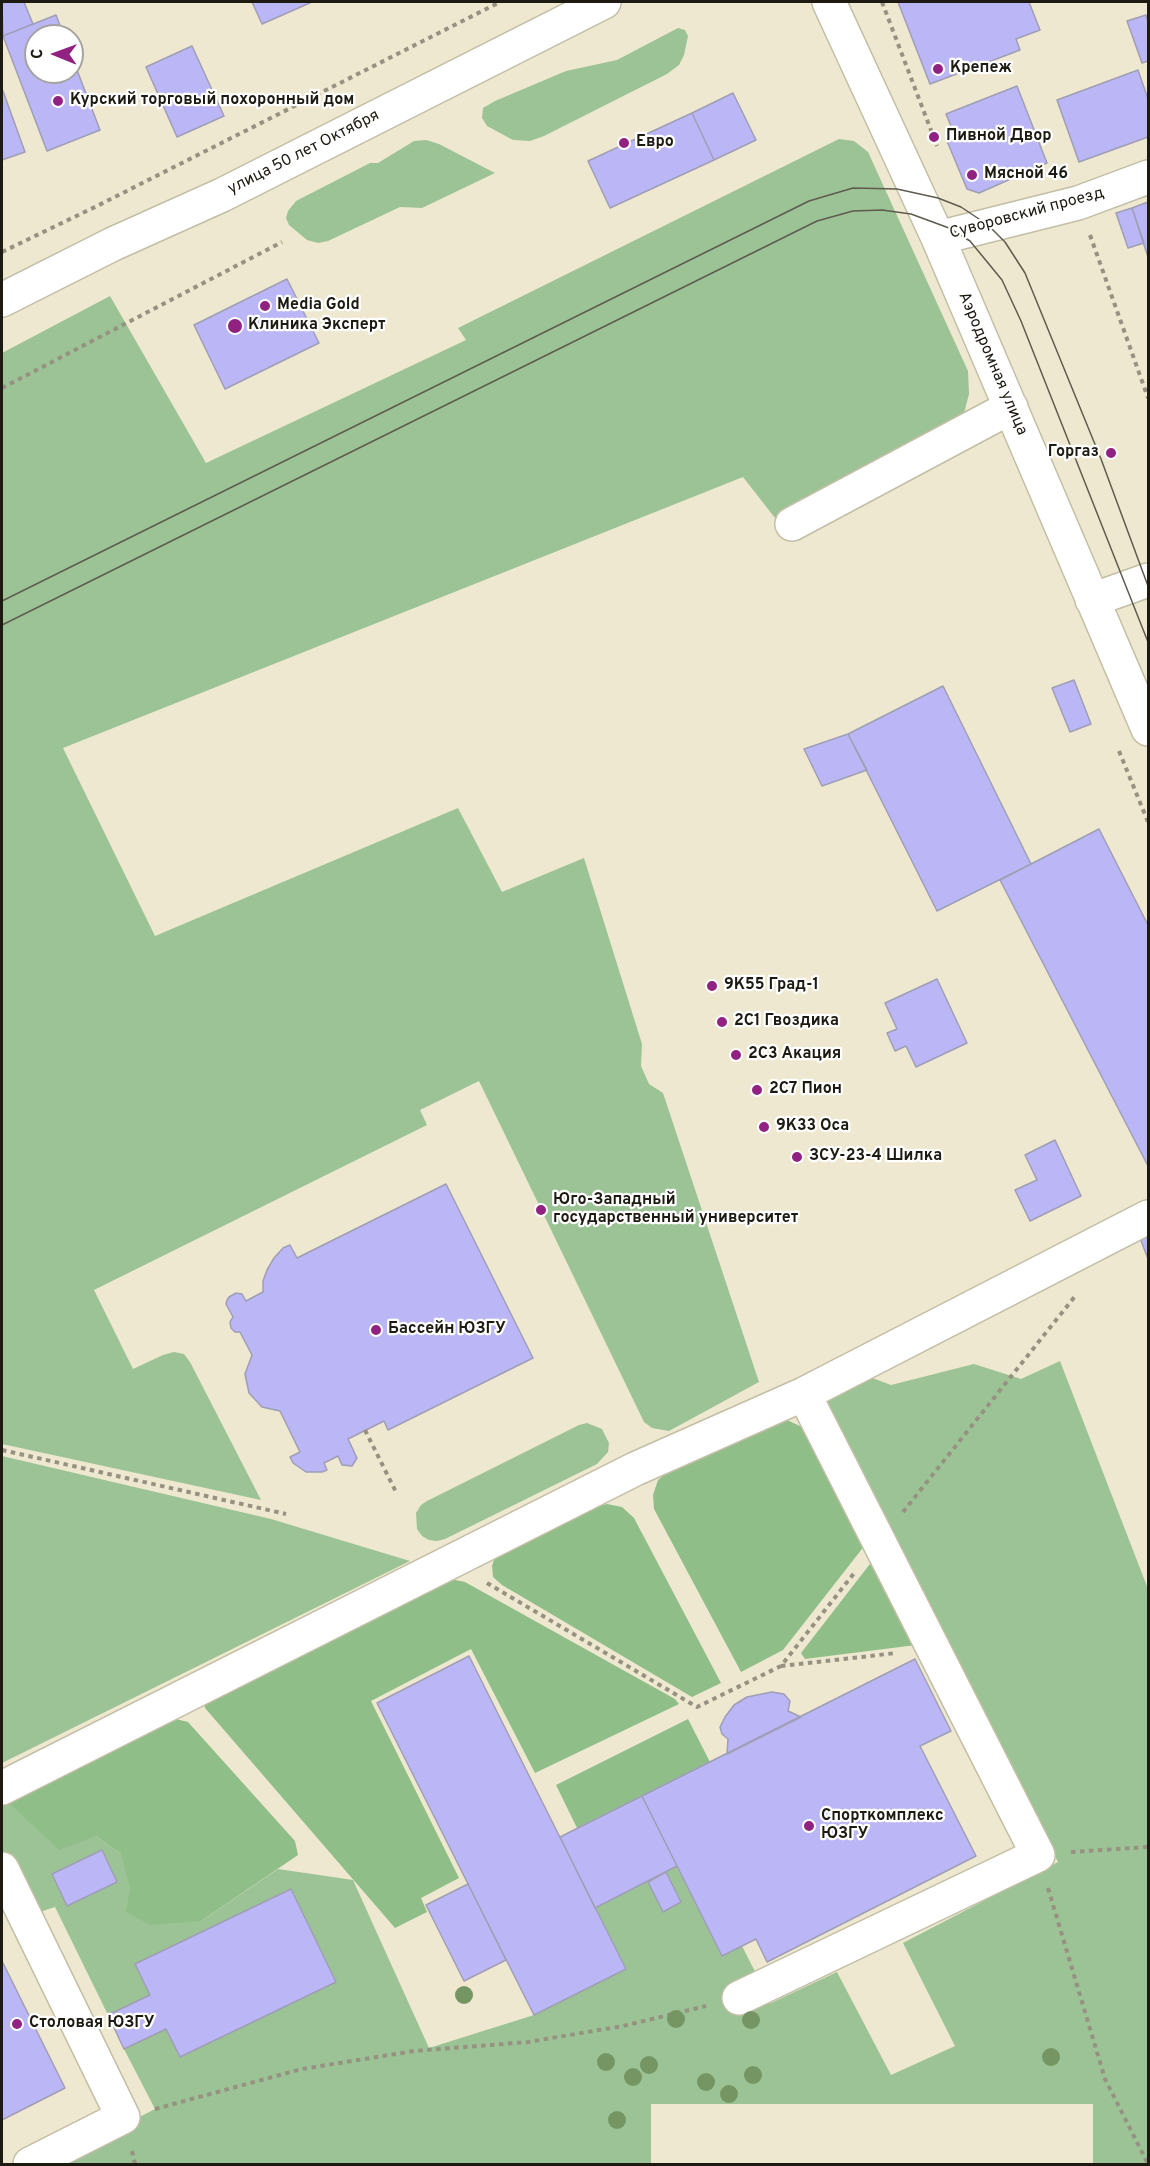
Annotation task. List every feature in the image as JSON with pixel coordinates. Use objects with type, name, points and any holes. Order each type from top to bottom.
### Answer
[{"type":"street","name":"улица 50 лет Октября","points":[[2,300],[113,244],[242,184],[604,2]]},
{"type":"street","name":"Аэродромная улица","points":[[829,2],[938,238],[1149,729]]},
{"type":"street","name":"Суворовский проезд","points":[[938,238],[1078,203],[1149,177]]},
{"type":"street","points":[[792,524],[1011,407]]},
{"type":"street","points":[[1092,600],[1149,580]]},
{"type":"street","points":[[2,1788],[635,1468],[804,1394],[1149,1216]]},
{"type":"street","points":[[739,1998],[1038,1855],[804,1394]]},
{"type":"street","points":[[2,1869],[123,2117],[30,2164]]},
{"type":"path","points":[[2,252],[500,2]]},
{"type":"path","points":[[882,2],[938,147]]},
{"type":"path","points":[[1078,203],[1149,398]]},
{"type":"path","points":[[2,388],[282,242]]},
{"type":"path","points":[[781,1666],[1083,1287]]},
{"type":"path","points":[[365,1430],[398,1494]]},
{"type":"path","points":[[2,1450],[286,1514]]},
{"type":"path","points":[[450,1561],[698,1707],[781,1666],[934,1649]]},
{"type":"path","points":[[1148,2164],[1105,2079],[1038,1855],[1149,1847]]},
{"type":"path","points":[[123,2117],[302,2069],[414,2051],[528,2042],[622,2026],[739,1998]]},
{"type":"green space","points":[[678,28],[685,30],[688,36],[684,55],[679,65],[667,74],[544,136],[530,141],[513,140],[487,126],[482,118],[483,108],[495,101],[566,71],[617,60]]},
{"type":"green space","points":[[839,139],[854,141],[868,152],[968,371],[969,394],[963,417],[775,518],[743,477],[63,748],[155,936],[458,808],[502,892],[584,858],[642,1044],[641,1066],[649,1084],[663,1093],[759,1382],[669,1431],[652,1428],[644,1422],[479,1081],[420,1110],[427,1125],[94,1290],[133,1369],[163,1355],[174,1352],[184,1354],[261,1500],[2,1444],[2,353],[110,296],[206,463],[466,340],[458,328]]},
{"type":"green space","points":[[426,140],[439,144],[495,173],[422,208],[400,207],[328,241],[318,243],[307,240],[289,225],[286,218],[288,211],[296,201],[370,163],[378,163],[414,141]]},
{"type":"green space","points":[[1060,1361],[1148,1589],[1148,2164],[1093,2164],[1093,2104],[651,2104],[651,2164],[48,2164],[155,2109],[124,2049],[166,2029],[180,2057],[336,1982],[291,1889],[135,1964],[150,1995],[108,2015],[55,1907],[34,1914],[2,1849],[2,1801],[5,1799],[96,1836],[201,1921],[278,1869],[353,1880],[429,2048],[534,2015],[626,1969],[595,1908],[677,1866],[742,1946],[771,2003],[837,1972],[891,2075],[955,2046],[903,1943],[1058,1862],[827,1407],[827,1390],[859,1373],[891,1385],[974,1364],[1021,1379]]},
{"type":"green space","points":[[787,1420],[802,1427],[865,1545],[783,1650],[741,1672],[654,1509],[653,1495],[658,1480],[668,1472]]},
{"type":"green space","points":[[587,1423],[602,1429],[609,1443],[608,1452],[597,1464],[445,1539],[429,1540],[417,1529],[416,1513],[427,1501]]},
{"type":"green space","points":[[2,1456],[271,1519],[410,1561],[2,1763]]},
{"type":"green space","points":[[607,1504],[622,1507],[634,1518],[721,1683],[692,1697],[502,1585],[493,1577],[492,1566],[499,1555],[595,1507]]},
{"type":"green space","points":[[873,1560],[916,1645],[805,1659],[801,1653]]},
{"type":"green space","points":[[455,1580],[465,1582],[675,1699],[679,1704],[535,1773],[471,1649],[371,1701],[459,1878],[421,1898],[427,1912],[395,1928],[205,1708],[204,1702],[445,1582]]},
{"type":"green space","points":[[176,1719],[188,1722],[295,1841],[298,1855],[201,1921],[150,1925],[126,1912],[130,1888],[121,1854],[96,1836],[59,1850],[5,1799]]},
{"type":"green space","points":[[688,1719],[710,1762],[577,1828],[556,1785]]},
{"type":"building","points":[[2,2],[24,2],[33,24],[24,24],[24,28],[3,36]]},
{"type":"building","points":[[252,2],[312,2],[262,24]]},
{"type":"building","points":[[898,2],[1029,2],[1040,30],[1016,39],[1020,50],[930,84]]},
{"type":"building","name":"Курский торговый похоронный дом","points":[[56,15],[59,24],[33,24]]},
{"type":"building","points":[[1146,15],[1148,61],[1142,63],[1127,21]]},
{"type":"building","name":"Курский торговый похоронный дом","points":[[24,28],[24,84],[82,84],[100,130],[47,151],[3,36]]},
{"type":"building","points":[[192,46],[224,116],[177,137],[146,67]]},
{"type":"building","points":[[1138,70],[1148,99],[1148,137],[1079,162],[1057,100]]},
{"type":"building","points":[[1017,86],[1047,163],[979,193],[967,189],[947,141],[953,131],[946,114]]},
{"type":"building","points":[[2,91],[25,152],[2,160]]},
{"type":"building","points":[[733,93],[756,140],[714,160],[692,113]]},
{"type":"building","points":[[692,113],[714,160],[610,208],[588,161]]},
{"type":"building","points":[[1148,202],[1148,257],[1132,208]]},
{"type":"building","points":[[1132,208],[1144,243],[1128,248],[1116,213]]},
{"type":"building","points":[[287,279],[319,343],[225,389],[194,325]]},
{"type":"building","points":[[1074,680],[1091,724],[1070,732],[1052,688]]},
{"type":"building","points":[[943,686],[1031,864],[937,911],[848,734]]},
{"type":"building","points":[[848,734],[867,770],[822,786],[804,749]]},
{"type":"building","points":[[1099,829],[1148,925],[1148,1166],[1000,880]]},
{"type":"building","points":[[937,979],[967,1043],[916,1067],[906,1046],[895,1051],[887,1033],[897,1029],[885,1003]]},
{"type":"building","points":[[1055,1140],[1081,1196],[1030,1221],[1015,1190],[1037,1180],[1025,1155]]},
{"type":"building","name":"Бассейн ЮЗГУ","points":[[446,1184],[533,1358],[388,1430],[384,1421],[348,1439],[357,1458],[352,1466],[342,1465],[338,1456],[324,1463],[327,1470],[306,1472],[293,1463],[290,1457],[300,1452],[280,1411],[262,1407],[249,1393],[245,1374],[252,1355],[240,1332],[235,1332],[231,1328],[230,1322],[233,1317],[226,1304],[227,1300],[236,1293],[242,1294],[246,1301],[263,1292],[263,1281],[267,1270],[283,1248],[290,1245],[297,1258]]},
{"type":"building","points":[[1148,1234],[1148,1259],[1140,1238]]},
{"type":"building","points":[[469,1656],[626,1969],[534,2015],[377,1703]]},
{"type":"building","name":"Спорткомплекс ЮЗГУ","points":[[915,1659],[951,1731],[920,1746],[976,1856],[767,1962],[756,1939],[722,1956],[642,1796]]},
{"type":"building","points":[[772,1692],[784,1694],[790,1701],[788,1711],[801,1717],[727,1754],[728,1739],[722,1734],[720,1727],[725,1717],[734,1705],[747,1697]]},
{"type":"building","points":[[642,1796],[677,1866],[595,1908],[560,1837]]},
{"type":"building","points":[[102,1850],[117,1882],[67,1906],[52,1874]]},
{"type":"building","points":[[666,1872],[681,1902],[663,1912],[648,1882]]},
{"type":"building","points":[[468,1884],[506,1960],[464,1981],[426,1905]]},
{"type":"building","points":[[291,1889],[336,1982],[180,2057],[166,2029],[124,2049],[108,2015],[150,1995],[135,1964]]},
{"type":"building","name":"Столовая ЮЗГУ","points":[[2,1961],[65,2088],[2,2120]]},
{"type":"tram line","points":[[2,601],[809,201],[853,188],[897,189],[938,198],[961,207],[988,225],[1005,242],[1025,273],[1101,459],[1148,586]]},
{"type":"tram line","points":[[2,625],[817,221],[853,211],[882,210],[911,214],[949,228],[970,241],[1002,280],[1021,321],[1148,642]]},
{"type":"place","name":"Крепеж","points":[[938,69]]},
{"type":"place","name":"Курский торговый похоронный дом","points":[[58,101]]},
{"type":"place","name":"Пивной Двор","points":[[934,137]]},
{"type":"place","name":"Евро","points":[[624,143]]},
{"type":"place","name":"Мясной 46","points":[[972,175]]},
{"type":"place","name":"Media Gold","points":[[265,306]]},
{"type":"place","name":"Клиника Эксперт","points":[[235,326]]},
{"type":"place","name":"Горгаз","points":[[1111,453]]},
{"type":"place","name":"9К55 Град-1","points":[[712,986]]},
{"type":"place","name":"2С1 Гвоздика","points":[[722,1022]]},
{"type":"place","name":"2С3 Акация","points":[[736,1055]]},
{"type":"place","name":"2С7 Пион","points":[[757,1090]]},
{"type":"place","name":"9К33 Оса","points":[[764,1127]]},
{"type":"place","name":"ЗСУ-23-4 Шилка","points":[[797,1157]]},
{"type":"place","name":"Юго-Западный государственный университет","points":[[541,1210]]},
{"type":"place","name":"Бассейн ЮЗГУ","points":[[376,1330]]},
{"type":"place","name":"Спорткомплекс ЮЗГУ","points":[[809,1826]]},
{"type":"place","name":"Столовая ЮЗГУ","points":[[17,2024]]}]
